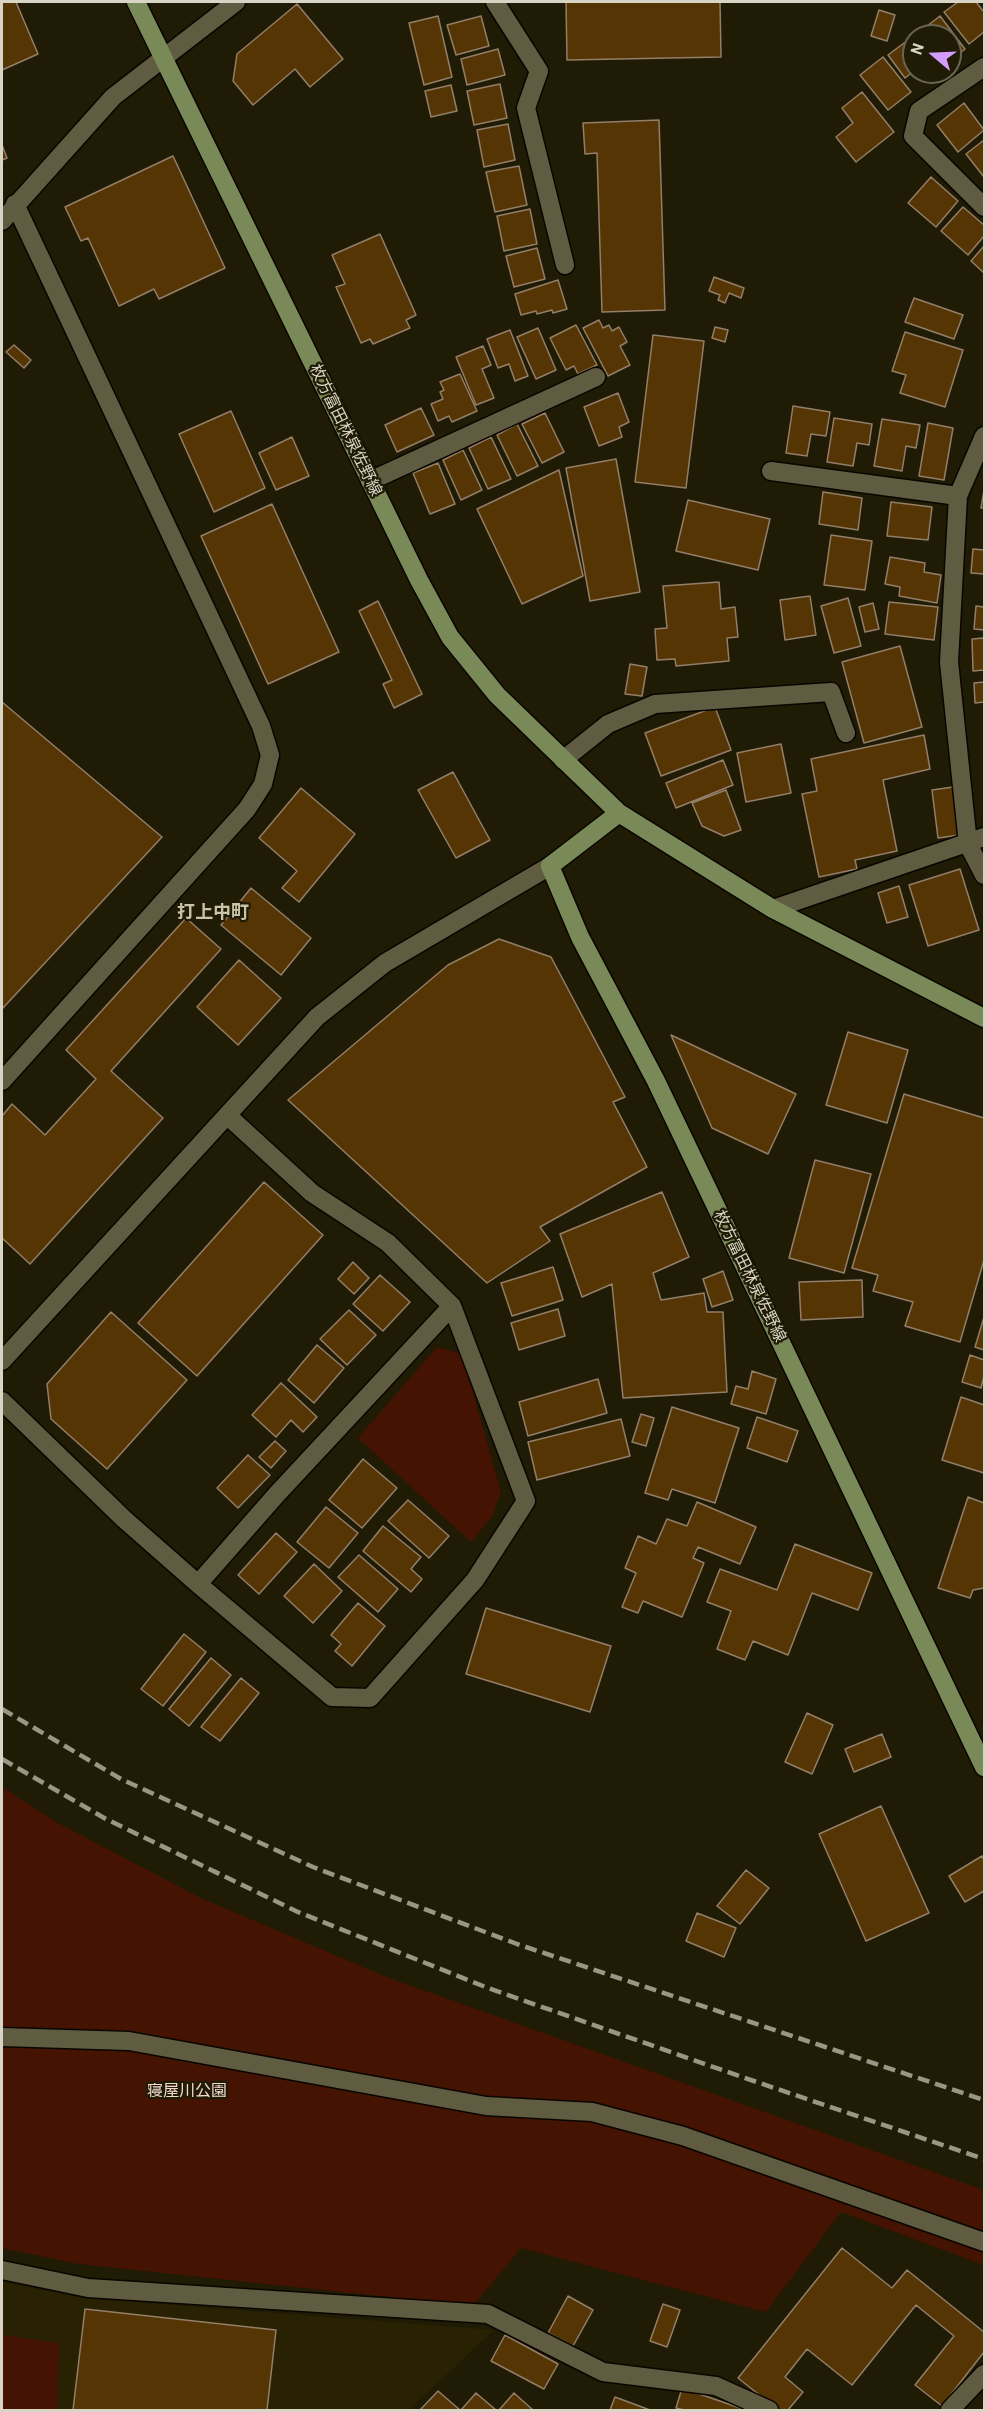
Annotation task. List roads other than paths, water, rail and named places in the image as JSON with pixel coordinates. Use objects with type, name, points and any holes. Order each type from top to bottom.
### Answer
[{"type":"main road","name":"枚方富田林泉佐野線","points":[[136,2],[419,580],[450,637],[497,695],[619,813],[773,909],[984,1018]]},
{"type":"main road","points":[[549,866],[619,813]]},
{"type":"main road","name":"枚方富田林泉佐野線","points":[[549,866],[580,937],[656,1081],[984,1767]]},
{"type":"street","points":[[2,221],[113,97],[236,2]]},
{"type":"street","points":[[495,2],[539,71],[526,108],[565,265]]},
{"type":"street","points":[[984,67],[919,111],[913,136],[984,207]]},
{"type":"street","points":[[2,1081],[247,809],[263,784],[270,755],[261,726],[15,204]]},
{"type":"street","points":[[370,481],[596,377]]},
{"type":"street","points":[[984,436],[958,496],[950,662],[976,840],[984,875]]},
{"type":"street","points":[[771,471],[958,496]]},
{"type":"street","points":[[562,760],[608,724],[655,704],[831,692],[846,733]]},
{"type":"street","points":[[773,909],[976,840]]},
{"type":"street","points":[[2,1361],[317,1017],[385,963],[549,866]]},
{"type":"street","points":[[2,1401],[124,1518],[332,1697],[370,1698],[476,1580],[526,1501],[452,1306],[388,1244],[312,1193],[228,1116]]},
{"type":"street","points":[[198,1584],[277,1494],[452,1306]]},
{"type":"street","points":[[2,2037],[129,2041],[486,2106],[592,2112],[683,2136],[984,2242]]},
{"type":"street","points":[[2,2270],[88,2288],[488,2314],[603,2372],[716,2386],[769,2410]]},
{"type":"street","points":[[950,2410],[984,2374]]},
{"type":"railway","points":[[2,1709],[121,1779],[313,1867],[517,1944],[984,2100]]},
{"type":"railway","points":[[2,1759],[106,1819],[298,1912],[488,1988],[984,2159]]},
{"type":"district","name":"打上中町","points":[[213,912]]},
{"type":"park label","name":"寝屋川公園","points":[[187,2091]]}]
